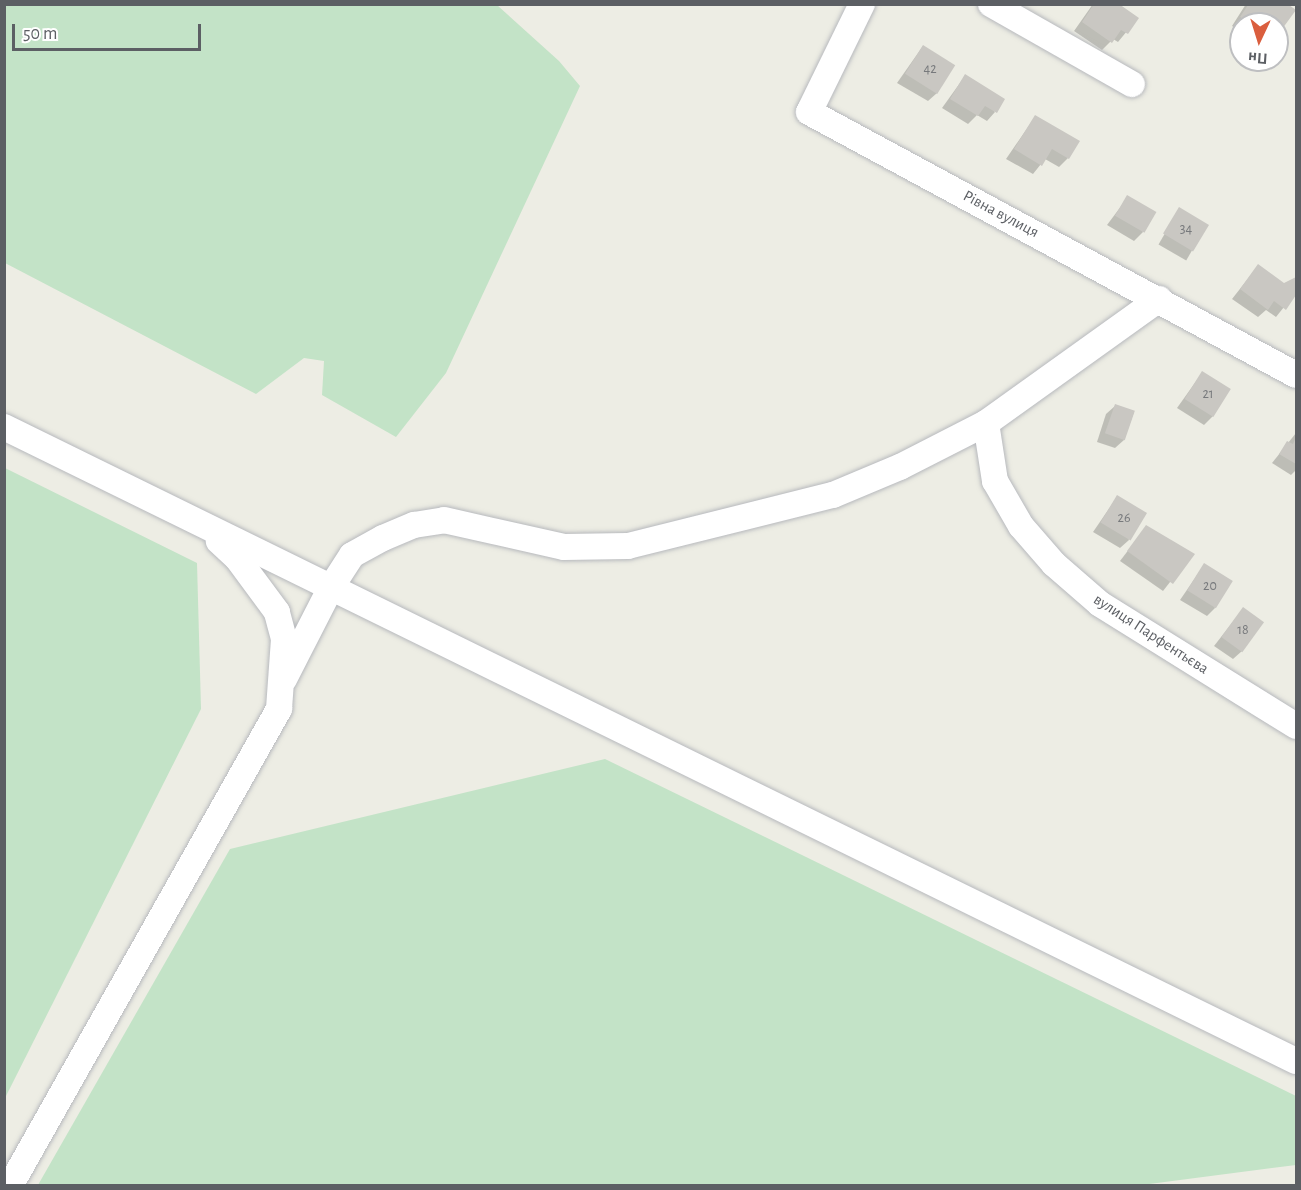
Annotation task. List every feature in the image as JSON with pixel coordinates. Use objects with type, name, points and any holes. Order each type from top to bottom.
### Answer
[{"type":"street","name":"Рівна вулиця","points":[[862,4],[809,112],[1296,374]]},
{"type":"street","points":[[990,4],[1132,84]]},
{"type":"street","points":[[284,679],[330,589],[352,555],[414,525],[444,520],[564,547],[628,546],[833,495],[900,467],[986,423],[1159,300]]},
{"type":"street","name":"вулиця Парфентьєва","points":[[986,423],[995,482],[1021,526],[1054,564],[1100,604],[1296,726]]},
{"type":"street","points":[[4,427],[330,589],[1296,1060]]},
{"type":"street","points":[[10,1185],[279,709],[284,679],[284,639],[277,612],[237,558],[200,524]]},
{"type":"green space","points":[[4,5],[497,5],[559,61],[580,86],[446,373],[396,437],[322,395],[324,361],[304,358],[256,394],[5,263]]},
{"type":"green space","points":[[5,468],[197,563],[201,709],[5,1098]]},
{"type":"green space","points":[[605,759],[1296,1096],[1296,1165],[1134,1186],[38,1185],[230,849]]},
{"type":"building","points":[[1094,4],[1119,4],[1139,18],[1128,34],[1121,30],[1112,43],[1082,22]]},
{"type":"building","points":[[1248,5],[1289,5],[1296,10],[1289,20],[1289,12],[1243,12]]},
{"type":"building","points":[[923,45],[955,65],[937,94],[905,74]]},
{"type":"building","points":[[965,74],[1005,99],[997,113],[985,106],[978,116],[950,99]]},
{"type":"building","points":[[1035,115],[1080,141],[1069,159],[1052,149],[1042,166],[1014,149]]},
{"type":"building","points":[[1127,195],[1156,212],[1144,233],[1115,216]]},
{"type":"building","points":[[1179,207],[1209,225],[1193,252],[1163,234]]},
{"type":"building","points":[[1258,264],[1284,283],[1296,277],[1296,295],[1286,310],[1274,301],[1268,310],[1240,289]]},
{"type":"building","points":[[1202,371],[1231,389],[1213,417],[1185,399]]},
{"type":"building","points":[[1115,404],[1135,411],[1125,440],[1105,433]]},
{"type":"building","points":[[1296,437],[1296,464],[1279,454],[1287,441],[1293,444]]},
{"type":"building","points":[[1117,495],[1147,513],[1131,540],[1101,522]]},
{"type":"building","points":[[1146,525],[1195,554],[1173,584],[1127,551]]},
{"type":"building","points":[[1204,563],[1233,581],[1216,608],[1187,590]]},
{"type":"building","points":[[1243,607],[1264,622],[1242,652],[1221,637]]}]
